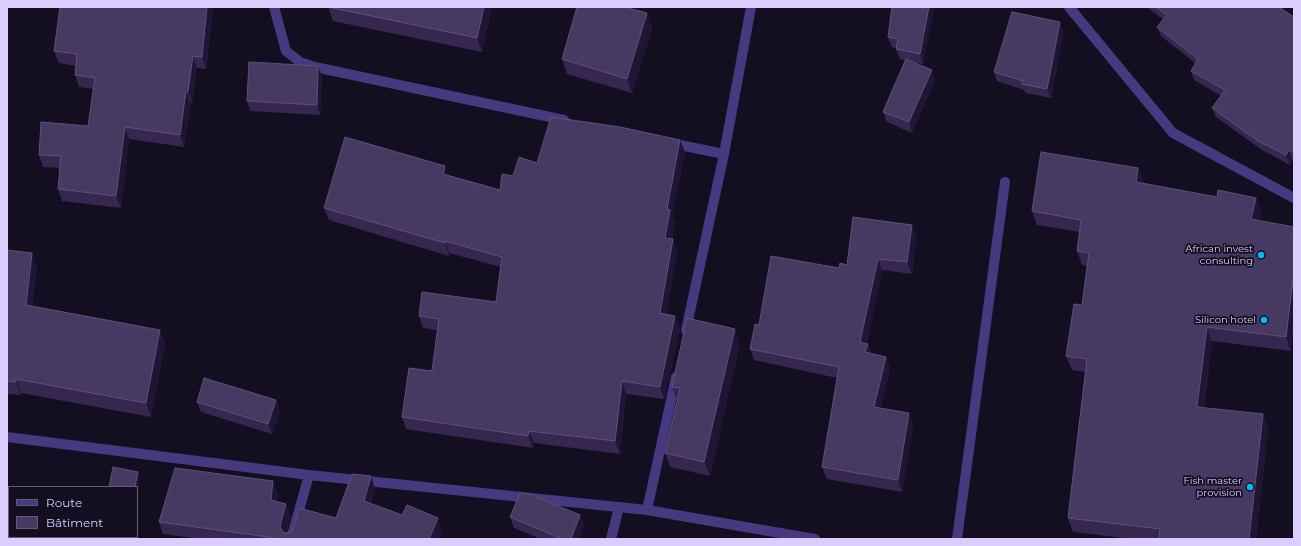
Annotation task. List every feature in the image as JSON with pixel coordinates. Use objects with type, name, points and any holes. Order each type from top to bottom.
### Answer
[{"type":"street","points":[[274,7],[286,51],[300,62],[315,67],[577,123]]},
{"type":"street","points":[[684,340],[724,154],[751,7]]},
{"type":"street","points":[[1069,7],[1173,133],[1294,198]]},
{"type":"street","points":[[662,141],[724,154]]},
{"type":"street","points":[[957,539],[1005,182]]},
{"type":"street","points":[[647,510],[679,363]]},
{"type":"street","points":[[7,437],[309,475],[647,510],[816,539]]},
{"type":"street","points":[[291,539],[309,475]]},
{"type":"street","points":[[611,539],[619,507]]},
{"type":"building","points":[[60,7],[207,7],[202,57],[193,56],[188,91],[186,91],[180,135],[125,127],[116,196],[58,189],[61,156],[39,155],[41,122],[88,126],[95,78],[75,75],[77,54],[54,51]]},
{"type":"building","points":[[328,7],[484,7],[477,38]]},
{"type":"building","points":[[577,7],[625,7],[647,13],[627,79],[562,59]]},
{"type":"building","points":[[892,7],[929,7],[920,54],[896,49],[898,39],[888,37]]},
{"type":"building","points":[[1156,7],[1279,7],[1294,17],[1294,152],[1289,150],[1286,155],[1258,141],[1212,108],[1225,90],[1191,71],[1198,59],[1157,27],[1167,15]]},
{"type":"building","points":[[1012,12],[1060,22],[1047,89],[1022,84],[1023,81],[994,72]]},
{"type":"building","points":[[906,59],[932,70],[909,122],[883,112]]},
{"type":"building","points":[[249,62],[318,66],[317,105],[247,101]]},
{"type":"building","points":[[551,117],[620,127],[680,140],[667,209],[670,210],[665,238],[673,239],[660,313],[675,316],[660,387],[622,381],[615,441],[529,431],[528,436],[402,417],[409,368],[432,371],[439,319],[419,316],[422,292],[496,302],[502,257],[445,241],[445,243],[324,208],[345,137],[445,166],[443,174],[500,190],[502,174],[513,176],[519,157],[537,163]]},
{"type":"building","points":[[1041,152],[1138,168],[1136,182],[1217,197],[1218,190],[1256,198],[1251,219],[1294,227],[1294,272],[1286,337],[1207,327],[1197,407],[1263,414],[1249,539],[1159,539],[1160,529],[1068,518],[1087,359],[1066,356],[1074,304],[1082,305],[1089,253],[1077,251],[1081,220],[1032,211]]},
{"type":"building","points":[[853,217],[912,225],[907,262],[878,259],[860,342],[868,344],[865,352],[886,357],[874,407],[909,413],[898,480],[822,467],[839,367],[750,349],[755,324],[759,325],[771,256],[839,268],[840,263],[847,265]]},
{"type":"building","points":[[7,250],[32,253],[26,305],[160,330],[146,403],[16,379],[16,382],[7,381]]},
{"type":"building","points":[[687,318],[735,329],[704,462],[665,453],[680,388],[672,387]]},
{"type":"building","points":[[204,378],[276,400],[268,424],[197,402]]},
{"type":"building","points":[[113,467],[138,472],[135,486],[109,486]]},
{"type":"building","points":[[175,468],[273,481],[271,500],[286,504],[280,526],[282,531],[285,533],[291,532],[293,529],[299,508],[336,518],[352,474],[371,476],[364,501],[402,515],[407,505],[438,518],[429,539],[283,539],[159,522]]},
{"type":"building","points":[[520,493],[532,495],[580,515],[571,539],[562,539],[510,517]]},
{"type":"place","name":"African invest consulting","points":[[1261,255]]},
{"type":"place","name":"Silicon hotel","points":[[1264,320]]},
{"type":"place","name":"Fish master provision","points":[[1250,487]]}]
